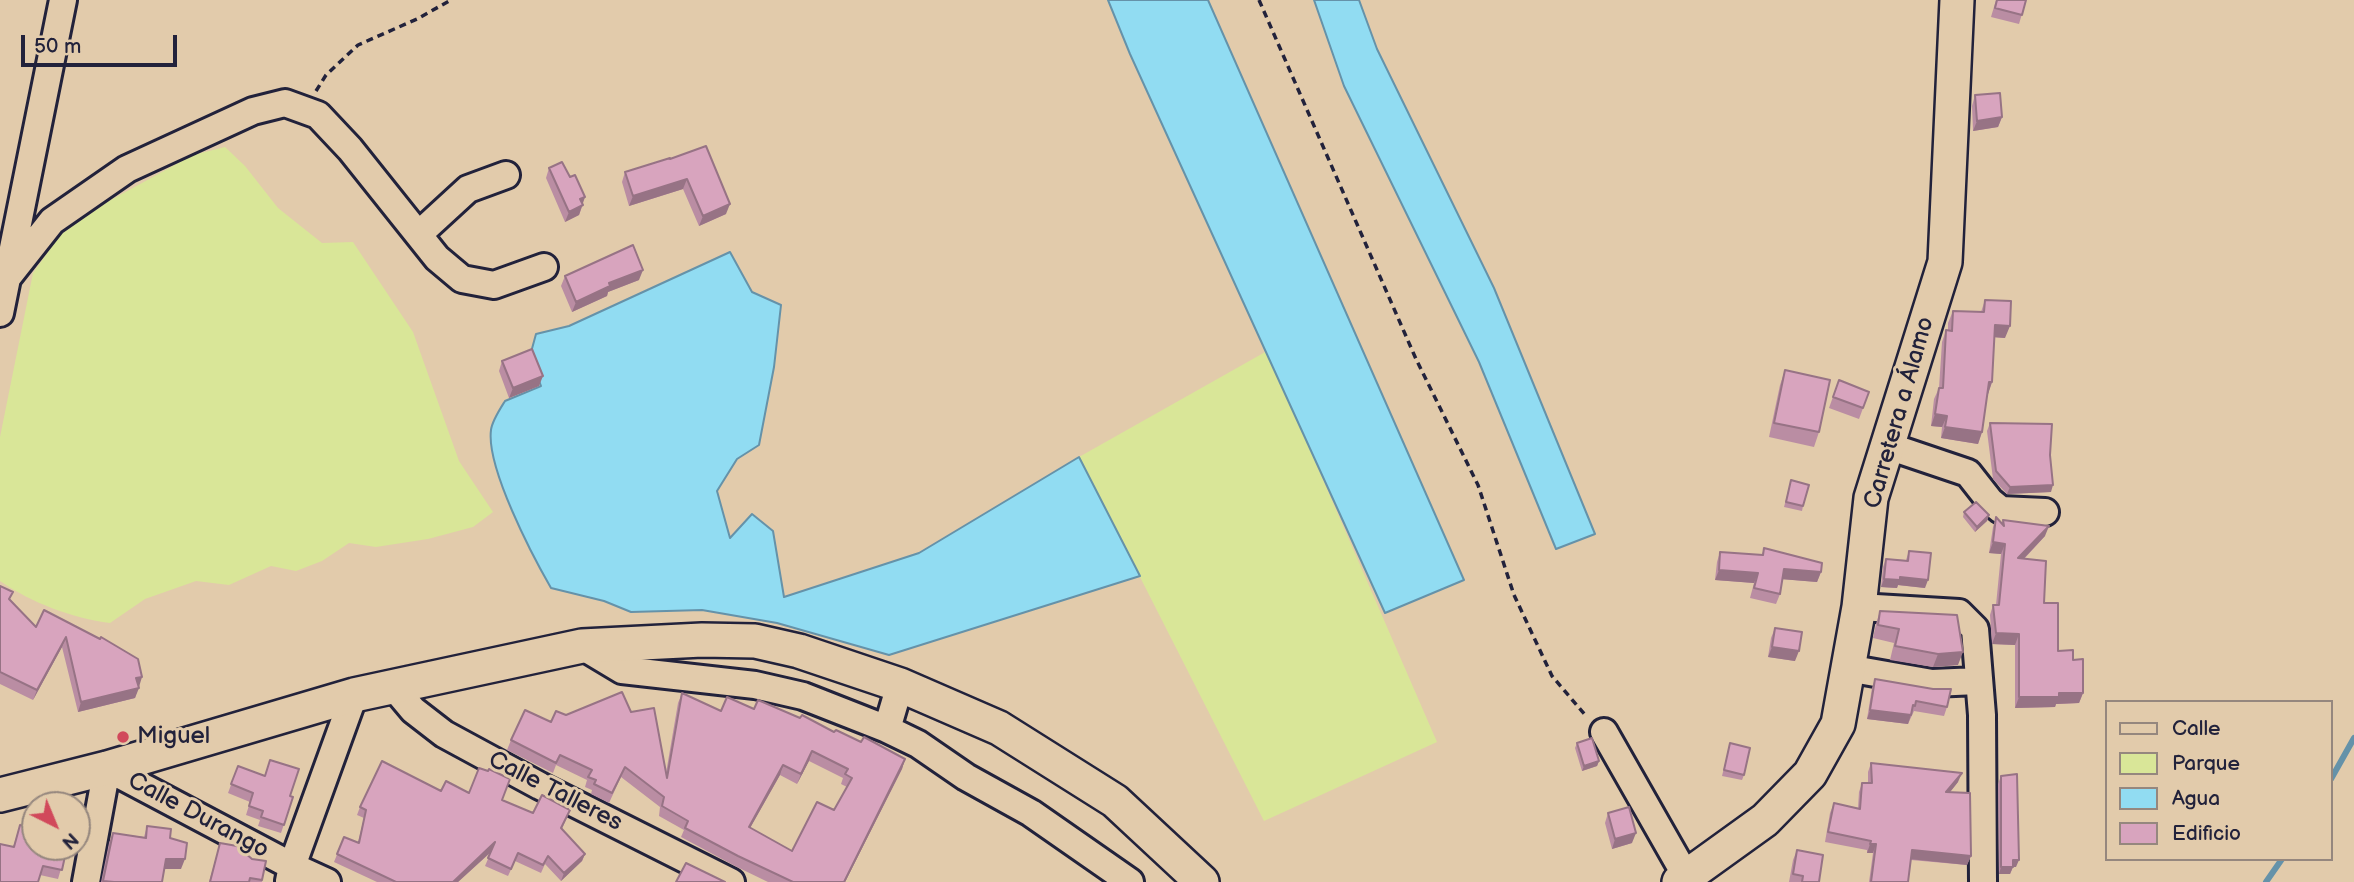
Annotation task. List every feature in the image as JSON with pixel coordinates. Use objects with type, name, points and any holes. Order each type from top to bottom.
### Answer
[{"type":"main road","name":"Carretera a Álamo","points":[[1683,879],[1765,820],[1810,774],[1838,724],[1859,607],[1871,498],[1945,262],[1957,0]]},
{"type":"main road","points":[[0,795],[107,768],[392,685],[582,646],[702,640],[755,641],[799,652],[900,685],[999,728],[1115,801],[1202,882]]},
{"type":"street","points":[[0,313],[63,0]]},
{"type":"street","points":[[7,278],[52,221],[127,169],[253,111],[285,103],[318,115],[350,149],[437,258],[462,279],[494,285],[544,267]]},
{"type":"street","points":[[419,234],[468,189],[506,175]]},
{"type":"street","points":[[1888,446],[1968,473],[1990,501],[2001,510],[2045,512]]},
{"type":"street","points":[[1859,607],[1959,613],[1975,629],[1982,715],[1983,882]]},
{"type":"street","points":[[582,646],[622,670],[755,685],[803,696],[887,729],[918,744],[966,777],[1031,813],[1130,882]]},
{"type":"street","points":[[1847,668],[1932,683],[1978,681]]},
{"type":"street","name":"Calle Talleres","points":[[392,685],[413,710],[444,734],[540,786],[731,882]]},
{"type":"street","points":[[887,729],[900,685]]},
{"type":"street","points":[[290,874],[354,695]]},
{"type":"street","points":[[1604,732],[1683,879]]},
{"type":"street","points":[[86,882],[107,768]]},
{"type":"street","name":"Calle Durango","points":[[107,768],[290,874],[327,882]]},
{"type":"path","points":[[305,110],[326,75],[358,45],[417,19],[451,0]]},
{"type":"path","points":[[1259,0],[1416,359],[1478,485],[1514,595],[1552,676],[1579,710],[1604,732]]},
{"type":"green space","points":[[225,147],[245,166],[278,208],[322,243],[353,242],[413,332],[459,461],[493,512],[473,527],[428,539],[376,547],[349,543],[322,561],[296,571],[271,566],[229,585],[196,581],[145,599],[110,623],[53,608],[0,581],[0,437],[33,273],[60,235],[109,201],[193,155]]},
{"type":"green space","points":[[1267,351],[1437,742],[1264,821],[1079,457]]},
{"type":"water","points":[[1108,0],[1208,0],[1464,580],[1385,613],[1130,54]]},
{"type":"water","points":[[1314,0],[1359,0],[1377,49],[1494,288],[1595,534],[1556,549],[1479,362],[1344,86]]},
{"type":"water","points":[[730,252],[752,292],[781,305],[774,367],[759,445],[737,459],[717,491],[730,538],[752,514],[773,531],[784,597],[919,553],[1079,457],[1140,576],[889,655],[777,623],[702,610],[631,612],[604,601],[551,588],[512,510],[491,446],[492,426],[505,401],[541,386],[530,356],[536,334],[569,326]]},
{"type":"building","points":[[1997,0],[2026,0],[2022,15],[1995,8]]},
{"type":"building","points":[[2000,93],[2002,117],[1977,121],[1975,95]]},
{"type":"building","points":[[706,146],[730,204],[703,216],[687,179],[633,196],[625,172]]},
{"type":"building","points":[[562,162],[570,177],[575,175],[585,197],[580,199],[583,205],[569,212],[549,168]]},
{"type":"building","points":[[633,245],[643,270],[609,283],[610,286],[576,302],[565,276]]},
{"type":"building","points":[[1985,300],[2011,301],[2010,326],[1995,325],[1992,382],[1989,382],[1982,432],[1945,427],[1947,416],[1935,414],[1939,388],[1943,388],[1946,330],[1952,331],[1953,311],[1984,312]]},
{"type":"building","points":[[532,349],[543,376],[513,388],[502,361]]},
{"type":"building","points":[[1785,370],[1830,380],[1819,432],[1774,423]]},
{"type":"building","points":[[1839,380],[1869,392],[1863,408],[1833,397]]},
{"type":"building","points":[[1990,423],[2052,424],[2050,455],[2053,485],[2010,487],[1996,471]]},
{"type":"building","points":[[1791,480],[1809,485],[1803,506],[1786,502]]},
{"type":"building","points":[[1976,502],[1989,515],[1977,527],[1964,512]]},
{"type":"building","points":[[1996,517],[2004,526],[2003,520],[2049,526],[2018,558],[2046,561],[2044,603],[2058,603],[2058,651],[2073,650],[2073,660],[2083,659],[2083,693],[2059,693],[2059,697],[2019,697],[2019,634],[1996,633],[1993,605],[1999,605],[2005,544],[1993,542]]},
{"type":"building","points":[[1764,548],[1822,563],[1821,572],[1784,569],[1780,594],[1754,588],[1758,573],[1719,570],[1720,552],[1763,555]]},
{"type":"building","points":[[1909,551],[1931,553],[1928,580],[1900,577],[1900,580],[1884,579],[1886,559],[1908,561]]},
{"type":"building","points":[[0,586],[13,592],[9,599],[36,627],[44,610],[100,639],[101,637],[138,659],[142,677],[136,678],[139,688],[81,702],[66,637],[37,690],[0,672]]},
{"type":"building","points":[[1880,611],[1957,615],[1963,652],[1938,654],[1895,646],[1899,629],[1878,625]]},
{"type":"building","points":[[1775,628],[1802,632],[1799,651],[1772,647]]},
{"type":"building","points":[[1875,679],[1933,689],[1951,689],[1947,707],[1916,701],[1911,715],[1870,710]]},
{"type":"building","points":[[622,692],[631,712],[654,708],[667,778],[682,693],[721,711],[727,697],[754,709],[758,700],[800,718],[802,715],[834,732],[836,730],[861,742],[864,737],[905,759],[844,882],[793,882],[685,828],[688,821],[662,806],[664,797],[625,767],[612,793],[594,784],[596,780],[588,777],[592,770],[560,755],[556,763],[511,740],[525,710],[551,722],[556,711],[566,715]],"holes":[[[812,751],[848,769],[845,774],[852,778],[834,810],[817,802],[792,851],[749,827],[783,765],[801,774]]]},
{"type":"building","points":[[1592,738],[1599,761],[1584,766],[1577,743]]},
{"type":"building","points":[[1730,743],[1750,748],[1744,775],[1724,770]]},
{"type":"building","points":[[270,760],[299,769],[284,825],[261,817],[263,811],[249,806],[253,793],[231,784],[238,766],[265,776]]},
{"type":"building","points":[[382,761],[441,791],[446,781],[469,793],[479,768],[489,769],[510,779],[502,800],[533,813],[542,795],[570,810],[561,828],[585,854],[564,873],[548,856],[543,865],[518,853],[511,869],[488,858],[495,842],[453,882],[396,882],[337,854],[344,837],[359,843],[366,810],[360,807]]},
{"type":"building","points":[[1871,763],[1962,773],[1946,792],[1970,793],[1971,856],[1912,850],[1908,882],[1871,882],[1876,844],[1828,832],[1834,803],[1860,809],[1862,783],[1872,783]]},
{"type":"building","points":[[2017,774],[2019,860],[2013,860],[2013,867],[2001,867],[2001,776]]},
{"type":"building","points":[[1629,807],[1636,833],[1615,839],[1608,813]]},
{"type":"building","points":[[21,825],[21,861],[64,861],[62,870],[43,866],[38,882],[0,882],[0,844],[14,847]]},
{"type":"building","points":[[147,826],[171,829],[170,838],[187,843],[185,859],[166,859],[162,882],[103,881],[113,833],[146,838]]},
{"type":"building","points":[[220,843],[237,846],[252,859],[266,861],[262,880],[250,878],[249,882],[210,882]]},
{"type":"building","points":[[1797,850],[1823,855],[1819,882],[1802,882],[1803,876],[1793,874]]},
{"type":"building","points":[[686,863],[725,882],[676,882]]},
{"type":"waterway","points":[[2333,775],[2354,738]]},
{"type":"waterway","points":[[2266,882],[2281,861]]},
{"type":"place","name":"Miguel","points":[[123,737]]}]
